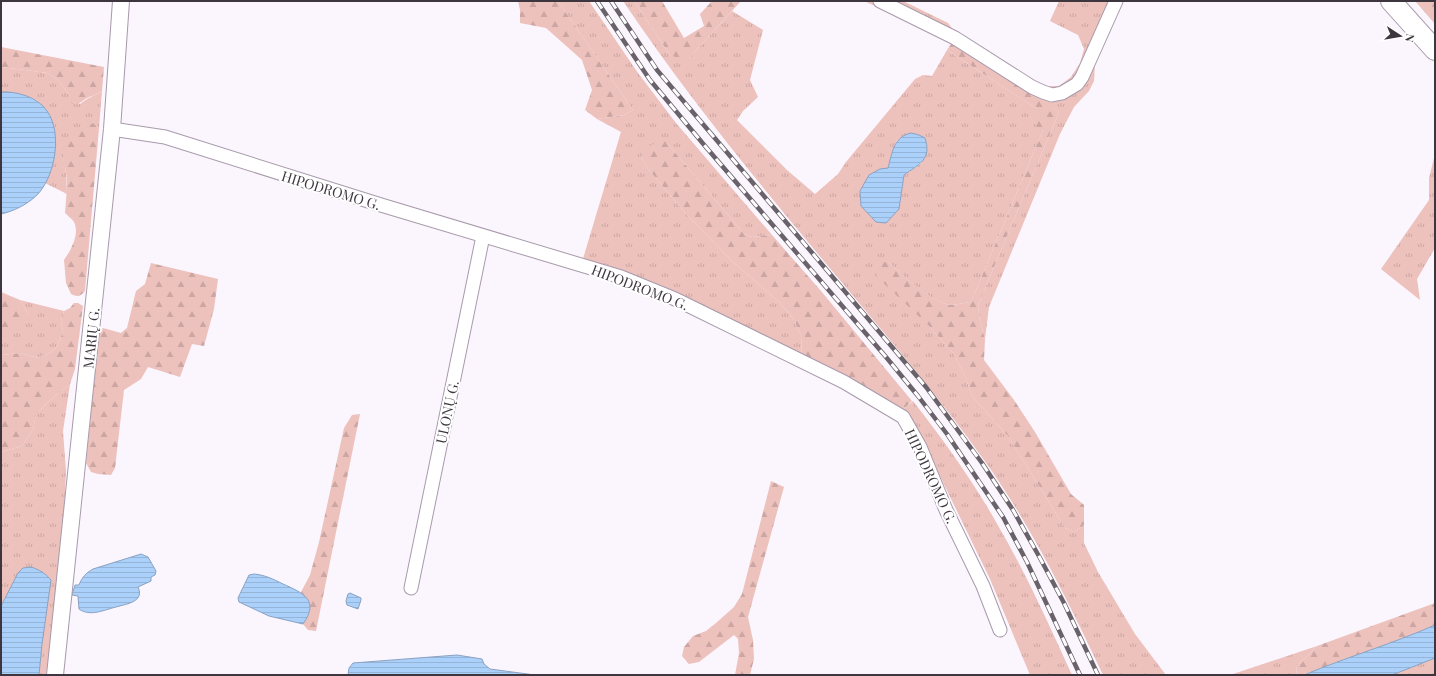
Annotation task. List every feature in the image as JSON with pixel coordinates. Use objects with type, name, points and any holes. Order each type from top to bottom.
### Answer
[{"type":"main road","points":[[1391,1],[1435,50]]},
{"type":"street","name":"MARIŲ G.","points":[[55,675],[112,129],[121,1]]},
{"type":"street","points":[[880,1],[955,38],[1032,87],[1052,95],[1062,93],[1077,84],[1082,77],[1116,1]]},
{"type":"street","name":"HIPODROMO G.","points":[[112,129],[165,137],[483,236],[621,276],[675,299],[844,382],[903,418],[920,447],[946,510],[983,586],[1000,630]]},
{"type":"street","name":"ULONŲ G.","points":[[411,588],[483,236]]},
{"type":"green space","points":[[518,1],[558,1],[633,110],[624,115],[597,119],[585,110],[592,90],[582,60],[546,28],[520,23]]},
{"type":"green space","points":[[558,1],[589,1],[638,73],[676,123],[772,235],[752,237],[744,234],[667,143],[641,157],[648,169],[688,216],[732,261],[779,302],[793,318],[802,337],[801,356],[582,262],[621,132],[597,119],[624,115],[633,110]]},
{"type":"green space","points":[[623,1],[634,1],[670,55],[689,58],[732,11],[763,30],[750,80],[758,97],[743,111],[737,120],[787,170],[815,194],[838,174],[846,162],[915,79],[923,75],[932,76],[947,50],[1037,109],[1043,130],[971,302],[949,305],[935,300],[914,285],[888,262],[883,261],[928,325],[953,353],[965,376],[972,396],[1008,436],[1065,528],[1074,532],[1084,525],[1084,543],[1098,572],[1135,634],[1166,675],[1103,675],[1063,592],[1034,538],[984,460],[952,416],[918,374],[732,149],[649,39]],"holes":[[[897,140],[922,163],[904,175],[899,209],[880,169],[888,169]]]},
{"type":"green space","points":[[634,1],[662,1],[684,38],[704,26],[700,14],[712,1],[741,1],[689,58],[681,59],[670,55]]},
{"type":"green space","points":[[864,1],[903,1],[948,23],[955,32],[1031,80],[1046,86],[1059,86],[1071,77],[1080,63],[1084,49],[1078,35],[1050,21],[1059,1],[1122,1],[1099,47],[1095,63],[1094,81],[1089,91],[1074,107],[1060,134],[989,307],[985,339],[980,321],[978,305],[1059,112],[953,41]]},
{"type":"green space","points":[[1415,1],[1435,1],[1435,24]]},
{"type":"green space","points":[[953,41],[1026,88],[1059,112],[978,305],[980,321],[985,339],[984,360],[1014,400],[1035,432],[1071,494],[1084,505],[1084,525],[1074,532],[1065,528],[1008,436],[972,396],[965,376],[953,353],[928,325],[875,275],[875,266],[883,261],[888,262],[914,285],[936,300],[949,305],[971,302],[1043,130],[1036,126],[1034,113],[1037,109],[947,50]]},
{"type":"green space","points":[[1,47],[104,67],[102,91],[79,103],[72,104],[69,94],[59,81],[48,73],[1,67]]},
{"type":"green space","points":[[1,67],[48,73],[59,81],[69,94],[80,104],[102,91],[99,128],[93,123],[63,156],[66,173],[67,194],[45,183],[52,168],[38,101],[23,95],[1,92]]},
{"type":"green space","points":[[93,123],[99,128],[85,291],[77,296],[71,294],[66,283],[64,260],[74,242],[76,227],[71,218],[65,213],[67,182],[63,157],[64,152],[70,142],[84,128]]},
{"type":"green space","points":[[662,140],[667,143],[744,234],[752,237],[772,235],[821,291],[912,401],[904,409],[801,356],[802,337],[793,318],[779,302],[732,261],[688,216],[648,169],[641,157],[646,148]]},
{"type":"green space","points":[[1435,154],[1435,248],[1417,279],[1420,300],[1381,269],[1429,200],[1429,178]]},
{"type":"green space","points":[[151,263],[218,279],[214,309],[204,346],[192,344],[180,377],[148,367],[141,379],[124,390],[115,468],[111,475],[98,474],[91,472],[86,463],[99,332],[103,328],[121,333],[127,328],[136,291],[145,284]]},
{"type":"green space","points":[[1,292],[20,300],[28,314],[18,328],[3,340],[1,340]]},
{"type":"green space","points":[[20,300],[64,311],[61,321],[63,332],[57,346],[51,352],[38,358],[20,353],[1,355],[1,340],[3,340],[28,314]]},
{"type":"green space","points":[[74,303],[78,303],[83,306],[75,369],[70,384],[50,400],[36,414],[33,430],[22,446],[1,452],[1,355],[20,353],[38,358],[51,352],[57,346],[63,332],[61,321],[64,311],[70,308]]},
{"type":"green space","points":[[70,384],[63,431],[66,471],[59,583],[46,675],[39,675],[42,644],[18,573],[1,606],[1,452],[22,446],[33,430],[36,414],[50,400]]},
{"type":"green space","points":[[913,401],[957,460],[996,522],[1026,578],[1072,675],[1030,675],[990,579],[916,427],[904,409]]},
{"type":"green space","points":[[360,414],[316,631],[308,630],[303,624],[306,620],[301,592],[310,575],[319,542],[344,428],[352,415]]},
{"type":"green space","points":[[771,481],[784,487],[748,617],[753,640],[754,659],[750,675],[735,675],[739,653],[738,639],[734,635],[699,662],[689,664],[682,656],[684,647],[693,636],[706,631],[734,607],[742,594]]},
{"type":"green space","points":[[1435,603],[1435,625],[1311,672],[1296,675],[1297,666],[1317,646]]},
{"type":"green space","points":[[1317,646],[1297,666],[1296,675],[1230,675]]},
{"type":"green space","points":[[1435,658],[1435,675],[1392,675]]},
{"type":"water","points":[[1,92],[26,96],[43,106],[52,120],[56,143],[52,167],[43,188],[36,196],[24,205],[1,214]]},
{"type":"water","points":[[911,133],[925,138],[927,152],[923,161],[904,175],[899,209],[886,223],[876,222],[861,206],[860,191],[869,175],[880,169],[888,168],[892,152],[897,142],[900,138]]},
{"type":"water","points":[[141,554],[148,557],[156,571],[155,575],[151,577],[151,581],[138,587],[139,596],[137,599],[133,602],[92,613],[79,609],[78,596],[72,595],[75,585],[79,585],[86,574],[93,569]]},
{"type":"water","points":[[31,567],[47,575],[51,580],[39,675],[1,675],[1,606],[18,573],[23,568]]},
{"type":"water","points":[[254,574],[276,580],[303,594],[307,598],[310,609],[303,624],[269,616],[239,602],[238,598],[249,575]]},
{"type":"water","points":[[350,593],[361,598],[358,609],[347,605],[346,601],[348,594]]},
{"type":"water","points":[[1435,625],[1435,658],[1392,675],[1304,675],[1402,638]]},
{"type":"water","points":[[457,655],[482,659],[484,664],[490,669],[535,675],[348,675],[349,668],[353,663]]},
{"type":"railway","points":[[597,1],[650,80],[886,357],[947,434],[1003,517],[1027,562],[1080,675]]},
{"type":"railway","points":[[611,1],[657,70],[926,387],[982,463],[1013,510],[1040,558],[1064,603],[1098,675]]}]
